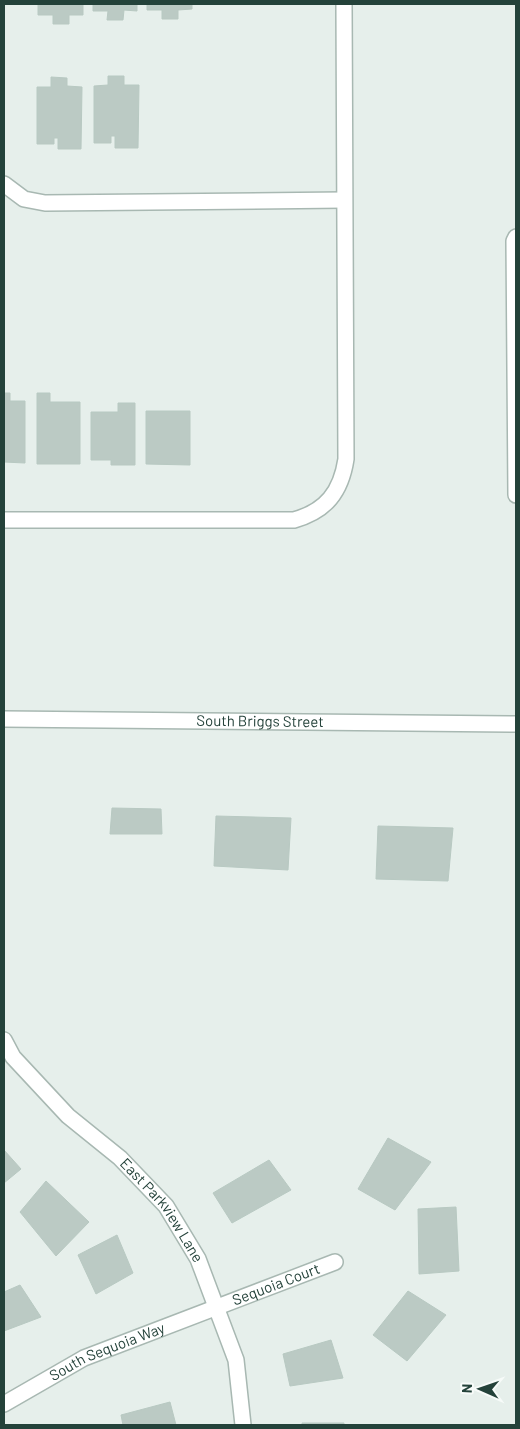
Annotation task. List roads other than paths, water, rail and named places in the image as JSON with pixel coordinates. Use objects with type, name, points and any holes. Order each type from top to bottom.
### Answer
[{"type":"street","points":[[4,520],[294,520],[311,515],[325,504],[338,488],[344,477],[346,459],[344,4]]},
{"type":"street","points":[[4,184],[24,199],[45,203],[344,200]]},
{"type":"street","points":[[516,237],[514,250],[516,495]]},
{"type":"street","name":"South Briggs Street","points":[[4,719],[516,724]]},
{"type":"street","name":"East Parkview Lane","points":[[4,1040],[9,1061],[68,1116],[120,1158],[166,1206],[198,1258],[236,1360],[243,1425]]},
{"type":"street","name":"Sequoia Court","points":[[216,1308],[335,1262]]},
{"type":"street","name":"South Sequoia Way","points":[[4,1404],[84,1358],[216,1308]]}]
